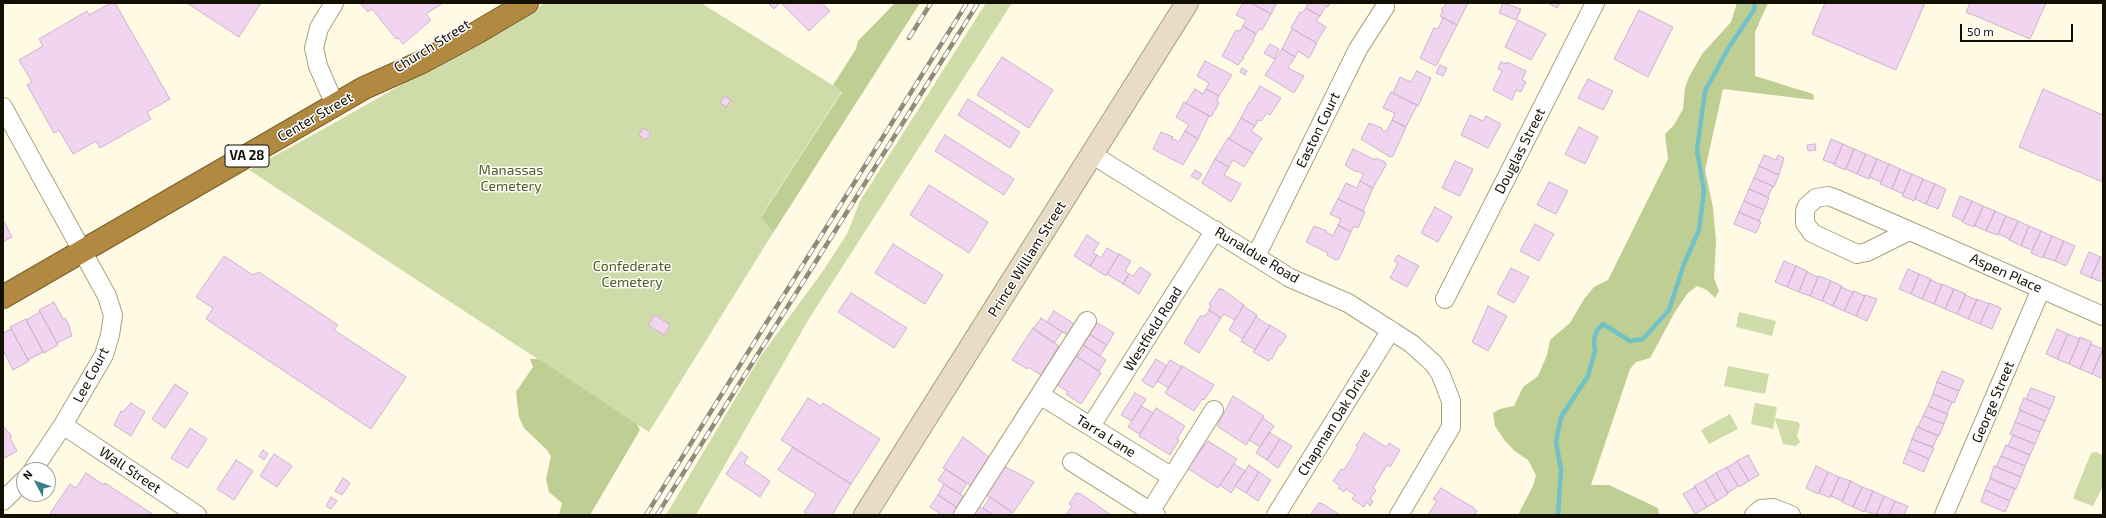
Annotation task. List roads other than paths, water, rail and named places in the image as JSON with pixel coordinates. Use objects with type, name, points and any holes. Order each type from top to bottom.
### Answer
[{"type":"highway","name":"Church Street","points":[[364,88],[500,3]]},
{"type":"highway","name":"Center Street","points":[[3,297],[364,88],[422,62],[478,32],[527,3]]},
{"type":"street","points":[[334,3],[319,28],[314,48],[318,66],[335,105]]},
{"type":"street","name":"Prince William Street","points":[[866,515],[1187,3]]},
{"type":"street","name":"Douglas Street","points":[[1445,299],[1595,3]]},
{"type":"street","name":"Easton Court","points":[[1256,256],[1358,49],[1385,8]]},
{"type":"street","name":"Lee Court","points":[[3,107],[107,296],[113,315],[104,355],[63,426],[38,462]]},
{"type":"street","name":"Runaldue Road","points":[[1093,154],[1290,278],[1348,303],[1391,330],[1425,355],[1441,375],[1448,391],[1453,408],[1450,433],[1399,515]]},
{"type":"street","name":"Aspen Place","points":[[1909,231],[1867,252],[1857,254],[1812,233],[1805,223],[1805,211],[1807,206],[1815,199],[1828,196],[1909,231],[2103,316]]},
{"type":"street","name":"Westfield Road","points":[[1091,426],[1215,230]]},
{"type":"street","name":"George Street","points":[[1944,515],[2041,289]]},
{"type":"street","points":[[963,515],[1087,321]]},
{"type":"street","name":"Chapman Oak Drive","points":[[1276,515],[1391,330]]},
{"type":"street","name":"Tarra Lane","points":[[1040,395],[1172,477]]},
{"type":"street","points":[[1072,462],[1152,514],[1172,477],[1214,410]]},
{"type":"street","name":"Wall Street","points":[[63,426],[197,515]]},
{"type":"street","points":[[3,501],[16,488]]},
{"type":"street","points":[[1754,515],[1767,508],[1773,508],[1791,515]]},
{"type":"waterway","points":[[1558,515],[1561,470],[1556,442],[1561,417],[1588,376],[1595,351],[1594,340],[1596,332],[1603,324],[1630,341],[1643,339],[1669,310],[1684,264],[1699,230],[1704,191],[1697,150],[1705,91],[1729,47],[1754,10],[1755,3]]},
{"type":"railway","points":[[909,38],[931,3]]},
{"type":"railway","points":[[646,515],[967,3]]},
{"type":"railway","points":[[657,515],[978,3]]},
{"type":"park label","name":"Manassas Cemetery","points":[[511,178]]},
{"type":"park label","name":"Confederate Cemetery","points":[[632,274]]}]
